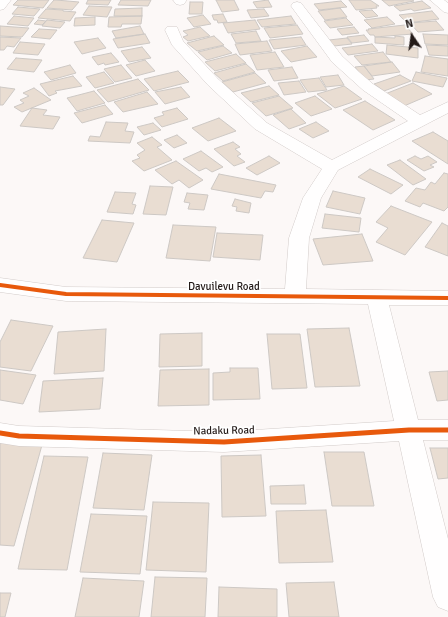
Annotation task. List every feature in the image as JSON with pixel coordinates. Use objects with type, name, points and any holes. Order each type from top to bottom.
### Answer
[{"type":"street","points":[[0,6],[5,0]]},
{"type":"street","points":[[436,0],[448,9]]},
{"type":"street","points":[[297,6],[337,59],[368,87],[419,122]]},
{"type":"street","points":[[172,30],[176,42],[213,82],[261,126],[332,167]]},
{"type":"street","points":[[295,296],[299,238],[301,231],[312,198],[332,167],[448,107]]},
{"type":"street","name":"Davuilevu Road","points":[[0,285],[66,294],[448,298]]},
{"type":"street","points":[[377,298],[448,597]]},
{"type":"street","name":"Nadaku Road","points":[[0,433],[19,436],[224,442],[409,430],[448,430]]},
{"type":"building","points":[[18,0],[49,0],[43,8],[13,5]]},
{"type":"building","points":[[54,0],[79,2],[72,10],[47,8]]},
{"type":"building","points":[[88,0],[111,0],[108,5],[86,4]]},
{"type":"building","points":[[121,0],[151,0],[148,6],[118,5]]},
{"type":"building","points":[[216,0],[234,0],[239,10],[222,12]]},
{"type":"building","points":[[268,0],[272,7],[257,8],[253,2]]},
{"type":"building","points":[[349,0],[370,0],[379,6],[376,6],[377,8],[356,10]]},
{"type":"building","points":[[382,0],[412,0],[414,1],[389,6]]},
{"type":"building","points":[[341,1],[347,7],[319,10],[314,4]]},
{"type":"building","points":[[422,1],[431,8],[414,11],[411,9],[400,11],[394,6]]},
{"type":"building","points":[[190,2],[203,2],[202,14],[189,14]]},
{"type":"building","points":[[89,6],[112,7],[107,17],[83,15]]},
{"type":"building","points":[[18,7],[40,9],[34,16],[12,14]]},
{"type":"building","points":[[142,8],[142,16],[114,16],[115,9]]},
{"type":"building","points":[[340,8],[347,17],[325,20],[318,11]]},
{"type":"building","points":[[46,9],[76,12],[70,21],[38,18]]},
{"type":"building","points":[[264,9],[269,16],[251,18],[247,10]]},
{"type":"building","points":[[372,10],[378,16],[366,18],[359,11]]},
{"type":"building","points":[[432,11],[439,19],[407,23],[399,15]]},
{"type":"building","points":[[223,14],[227,22],[218,23],[217,20],[214,20],[212,15]]},
{"type":"building","points":[[203,15],[211,24],[194,27],[187,18]]},
{"type":"building","points":[[14,16],[34,18],[28,26],[7,24]]},
{"type":"building","points":[[142,16],[141,24],[122,24],[121,27],[108,27],[109,17]]},
{"type":"building","points":[[291,16],[296,24],[262,27],[257,20]]},
{"type":"building","points":[[95,17],[95,25],[74,26],[75,18]]},
{"type":"building","points":[[387,17],[395,24],[372,28],[364,20]]},
{"type":"building","points":[[346,18],[353,25],[330,28],[324,21]]},
{"type":"building","points":[[38,20],[46,21],[42,25],[34,24]]},
{"type":"building","points":[[47,20],[65,22],[60,28],[42,26]]},
{"type":"building","points":[[255,20],[260,29],[228,33],[223,23]]},
{"type":"building","points":[[436,21],[444,30],[418,32],[410,23]]},
{"type":"building","points":[[297,25],[303,34],[270,38],[264,28]]},
{"type":"building","points":[[405,25],[413,34],[375,37],[374,35],[370,35],[366,30],[369,30],[368,29]]},
{"type":"building","points":[[0,26],[29,28],[22,37],[0,36]]},
{"type":"building","points":[[140,26],[144,34],[116,38],[112,31]]},
{"type":"building","points":[[200,27],[210,36],[188,41],[183,37],[188,35],[183,31]]},
{"type":"building","points":[[354,27],[359,33],[342,35],[337,29]]},
{"type":"building","points":[[39,29],[57,30],[50,39],[31,37]]},
{"type":"building","points":[[256,31],[261,41],[236,43],[231,34]]},
{"type":"building","points":[[145,34],[150,43],[118,48],[113,39]]},
{"type":"building","points":[[423,34],[448,35],[448,45],[425,44]]},
{"type":"building","points":[[364,35],[369,41],[352,43],[347,37]]},
{"type":"building","points":[[214,36],[224,45],[197,51],[187,43]]},
{"type":"building","points":[[395,36],[404,37],[404,45],[375,43],[375,37],[395,38]]},
{"type":"building","points":[[0,37],[21,38],[14,47],[7,46],[4,50],[0,50]]},
{"type":"building","points":[[301,37],[306,45],[274,49],[269,40]]},
{"type":"building","points":[[98,38],[106,48],[82,54],[74,42]]},
{"type":"building","points":[[347,38],[352,44],[334,46],[329,40]]},
{"type":"building","points":[[267,41],[272,51],[240,55],[235,44]]},
{"type":"building","points":[[20,42],[45,44],[38,55],[13,53]]},
{"type":"building","points":[[372,44],[378,51],[348,55],[342,48]]},
{"type":"building","points":[[387,45],[418,48],[418,58],[386,54]]},
{"type":"building","points":[[426,45],[448,46],[448,56],[429,55]]},
{"type":"building","points":[[223,46],[232,53],[207,60],[198,52]]},
{"type":"building","points":[[307,46],[317,57],[291,62],[281,51]]},
{"type":"building","points":[[142,47],[151,58],[129,62],[121,51]]},
{"type":"building","points":[[275,52],[284,67],[257,70],[250,55]]},
{"type":"building","points":[[383,52],[391,62],[362,65],[354,56]]},
{"type":"building","points":[[111,53],[119,62],[98,65],[92,57]]},
{"type":"building","points":[[236,54],[246,63],[215,71],[205,62]]},
{"type":"building","points":[[425,56],[448,59],[448,76],[421,72]]},
{"type":"building","points":[[16,58],[42,60],[34,72],[7,69]]},
{"type":"building","points":[[145,60],[155,71],[136,76],[126,65]]},
{"type":"building","points":[[392,62],[400,72],[372,76],[364,66]]},
{"type":"building","points":[[246,64],[255,72],[223,81],[214,73]]},
{"type":"building","points":[[70,65],[76,73],[51,80],[44,72]]},
{"type":"building","points":[[121,65],[132,78],[115,82],[104,69]]},
{"type":"building","points":[[364,66],[374,79],[365,80],[355,67]]},
{"type":"building","points":[[292,67],[298,78],[274,81],[268,70]]},
{"type":"building","points":[[178,71],[189,82],[154,91],[144,79]]},
{"type":"building","points":[[104,72],[114,83],[95,88],[86,77]]},
{"type":"building","points":[[416,72],[447,78],[443,87],[412,81]]},
{"type":"building","points":[[255,73],[266,83],[233,92],[222,82]]},
{"type":"building","points":[[338,75],[344,85],[326,87],[320,77]]},
{"type":"building","points":[[400,75],[411,81],[384,91],[374,84]]},
{"type":"building","points":[[73,76],[82,86],[55,91],[57,93],[49,96],[40,84]]},
{"type":"building","points":[[319,78],[327,90],[308,92],[300,80]]},
{"type":"building","points":[[138,79],[149,90],[108,102],[97,90]]},
{"type":"building","points":[[299,81],[306,92],[284,95],[278,83]]},
{"type":"building","points":[[413,83],[432,94],[404,106],[385,94]]},
{"type":"building","points":[[269,86],[279,95],[251,102],[241,93]]},
{"type":"building","points":[[344,86],[362,99],[335,108],[317,94]]},
{"type":"building","points":[[0,87],[15,89],[3,105],[0,105]]},
{"type":"building","points":[[181,87],[190,97],[165,104],[155,92]]},
{"type":"building","points":[[34,88],[51,100],[22,112],[14,107],[24,103],[20,100],[29,96],[23,93]]},
{"type":"building","points":[[94,91],[105,103],[77,111],[67,98]]},
{"type":"building","points":[[147,92],[158,104],[123,112],[114,102]]},
{"type":"building","points":[[279,96],[293,108],[266,116],[252,103]]},
{"type":"building","points":[[315,96],[332,109],[311,116],[295,103]]},
{"type":"building","points":[[365,101],[395,120],[373,130],[343,110]]},
{"type":"building","points":[[105,105],[113,114],[82,123],[74,113]]},
{"type":"building","points":[[32,108],[47,110],[43,115],[60,117],[53,129],[20,126]]},
{"type":"building","points":[[177,108],[188,119],[162,127],[154,118],[164,115],[162,112]]},
{"type":"building","points":[[291,109],[306,123],[289,129],[273,115]]},
{"type":"building","points":[[219,118],[236,131],[208,141],[192,128]]},
{"type":"building","points":[[106,122],[128,123],[125,131],[134,132],[130,143],[88,141],[90,136],[100,137]]},
{"type":"building","points":[[316,122],[329,131],[313,138],[299,129]]},
{"type":"building","points":[[153,123],[161,130],[144,135],[137,127]]},
{"type":"building","points":[[433,132],[448,141],[448,164],[412,141]]},
{"type":"building","points":[[177,135],[187,143],[174,148],[164,140]]},
{"type":"building","points":[[152,137],[162,145],[157,147],[172,160],[144,171],[132,161],[140,158],[137,155],[145,150],[137,143]]},
{"type":"building","points":[[233,142],[240,147],[235,149],[241,154],[237,156],[245,162],[234,166],[214,149]]},
{"type":"building","points":[[201,151],[223,167],[212,172],[206,168],[199,171],[183,159]]},
{"type":"building","points":[[269,156],[280,163],[257,175],[246,168]]},
{"type":"building","points":[[415,156],[421,159],[428,156],[437,162],[430,165],[434,167],[424,171],[407,160]]},
{"type":"building","points":[[400,160],[426,179],[413,185],[387,165]]},
{"type":"building","points":[[176,161],[203,180],[189,188],[179,180],[172,184],[155,170]]},
{"type":"building","points":[[370,169],[403,185],[391,194],[358,177]]},
{"type":"building","points":[[444,173],[448,174],[448,207],[444,211],[423,203],[420,207],[405,201],[416,188],[425,190],[431,182],[435,184]]},
{"type":"building","points":[[219,174],[276,185],[273,192],[265,191],[261,198],[211,189]]},
{"type":"building","points":[[150,186],[173,187],[166,215],[143,214]]},
{"type":"building","points":[[333,191],[365,198],[360,214],[326,207]]},
{"type":"building","points":[[115,192],[136,193],[132,204],[136,205],[133,214],[107,212]]},
{"type":"building","points":[[187,193],[208,195],[204,210],[188,209],[190,203],[184,202]]},
{"type":"building","points":[[235,199],[251,203],[249,213],[236,211],[237,207],[232,206]]},
{"type":"building","points":[[391,206],[432,222],[405,255],[376,242],[388,228],[376,222]]},
{"type":"building","points":[[325,214],[361,218],[359,232],[322,228]]},
{"type":"building","points":[[102,220],[134,223],[117,262],[83,258]]},
{"type":"building","points":[[442,223],[448,226],[448,256],[425,247]]},
{"type":"building","points":[[173,225],[216,227],[210,261],[166,258]]},
{"type":"building","points":[[217,233],[263,235],[260,260],[213,257]]},
{"type":"building","points":[[362,234],[373,261],[323,265],[313,239]]},
{"type":"building","points":[[11,320],[53,326],[31,371],[0,367],[0,342]]},
{"type":"building","points":[[349,328],[360,386],[315,387],[307,329]]},
{"type":"building","points":[[106,329],[104,371],[54,374],[58,332]]},
{"type":"building","points":[[202,333],[202,366],[159,367],[160,334]]},
{"type":"building","points":[[267,334],[300,334],[307,388],[272,389]]},
{"type":"building","points":[[230,368],[258,368],[260,399],[213,400],[213,373],[230,372]]},
{"type":"building","points":[[209,369],[209,405],[158,406],[160,370]]},
{"type":"building","points":[[0,370],[36,375],[23,404],[0,400]]},
{"type":"building","points":[[448,371],[448,400],[437,401],[429,372]]},
{"type":"building","points":[[103,378],[100,409],[39,412],[43,381]]},
{"type":"building","points":[[0,443],[42,445],[14,546],[0,545]]},
{"type":"building","points":[[430,448],[448,448],[448,478],[438,479]]},
{"type":"building","points":[[324,452],[364,452],[374,506],[332,506]]},
{"type":"building","points":[[103,453],[152,455],[144,510],[93,508]]},
{"type":"building","points":[[261,455],[266,516],[222,517],[221,456]]},
{"type":"building","points":[[44,456],[88,457],[67,570],[18,569]]},
{"type":"building","points":[[304,485],[306,504],[271,504],[270,486]]},
{"type":"building","points":[[153,502],[209,503],[206,572],[146,570]]},
{"type":"building","points":[[326,510],[333,562],[279,563],[276,511]]},
{"type":"building","points":[[91,514],[147,516],[140,574],[80,572]]},
{"type":"building","points":[[155,577],[207,578],[205,617],[151,617]]},
{"type":"building","points":[[83,578],[144,581],[139,617],[75,617]]},
{"type":"building","points":[[334,582],[339,617],[289,617],[286,583]]},
{"type":"building","points":[[219,587],[277,589],[277,617],[218,617]]},
{"type":"building","points":[[0,593],[11,593],[5,617],[0,617]]},
{"type":"cycle path","points":[[0,285],[66,294],[448,298]]},
{"type":"cycle path","points":[[0,433],[19,436],[224,442],[409,430],[448,430]]}]
